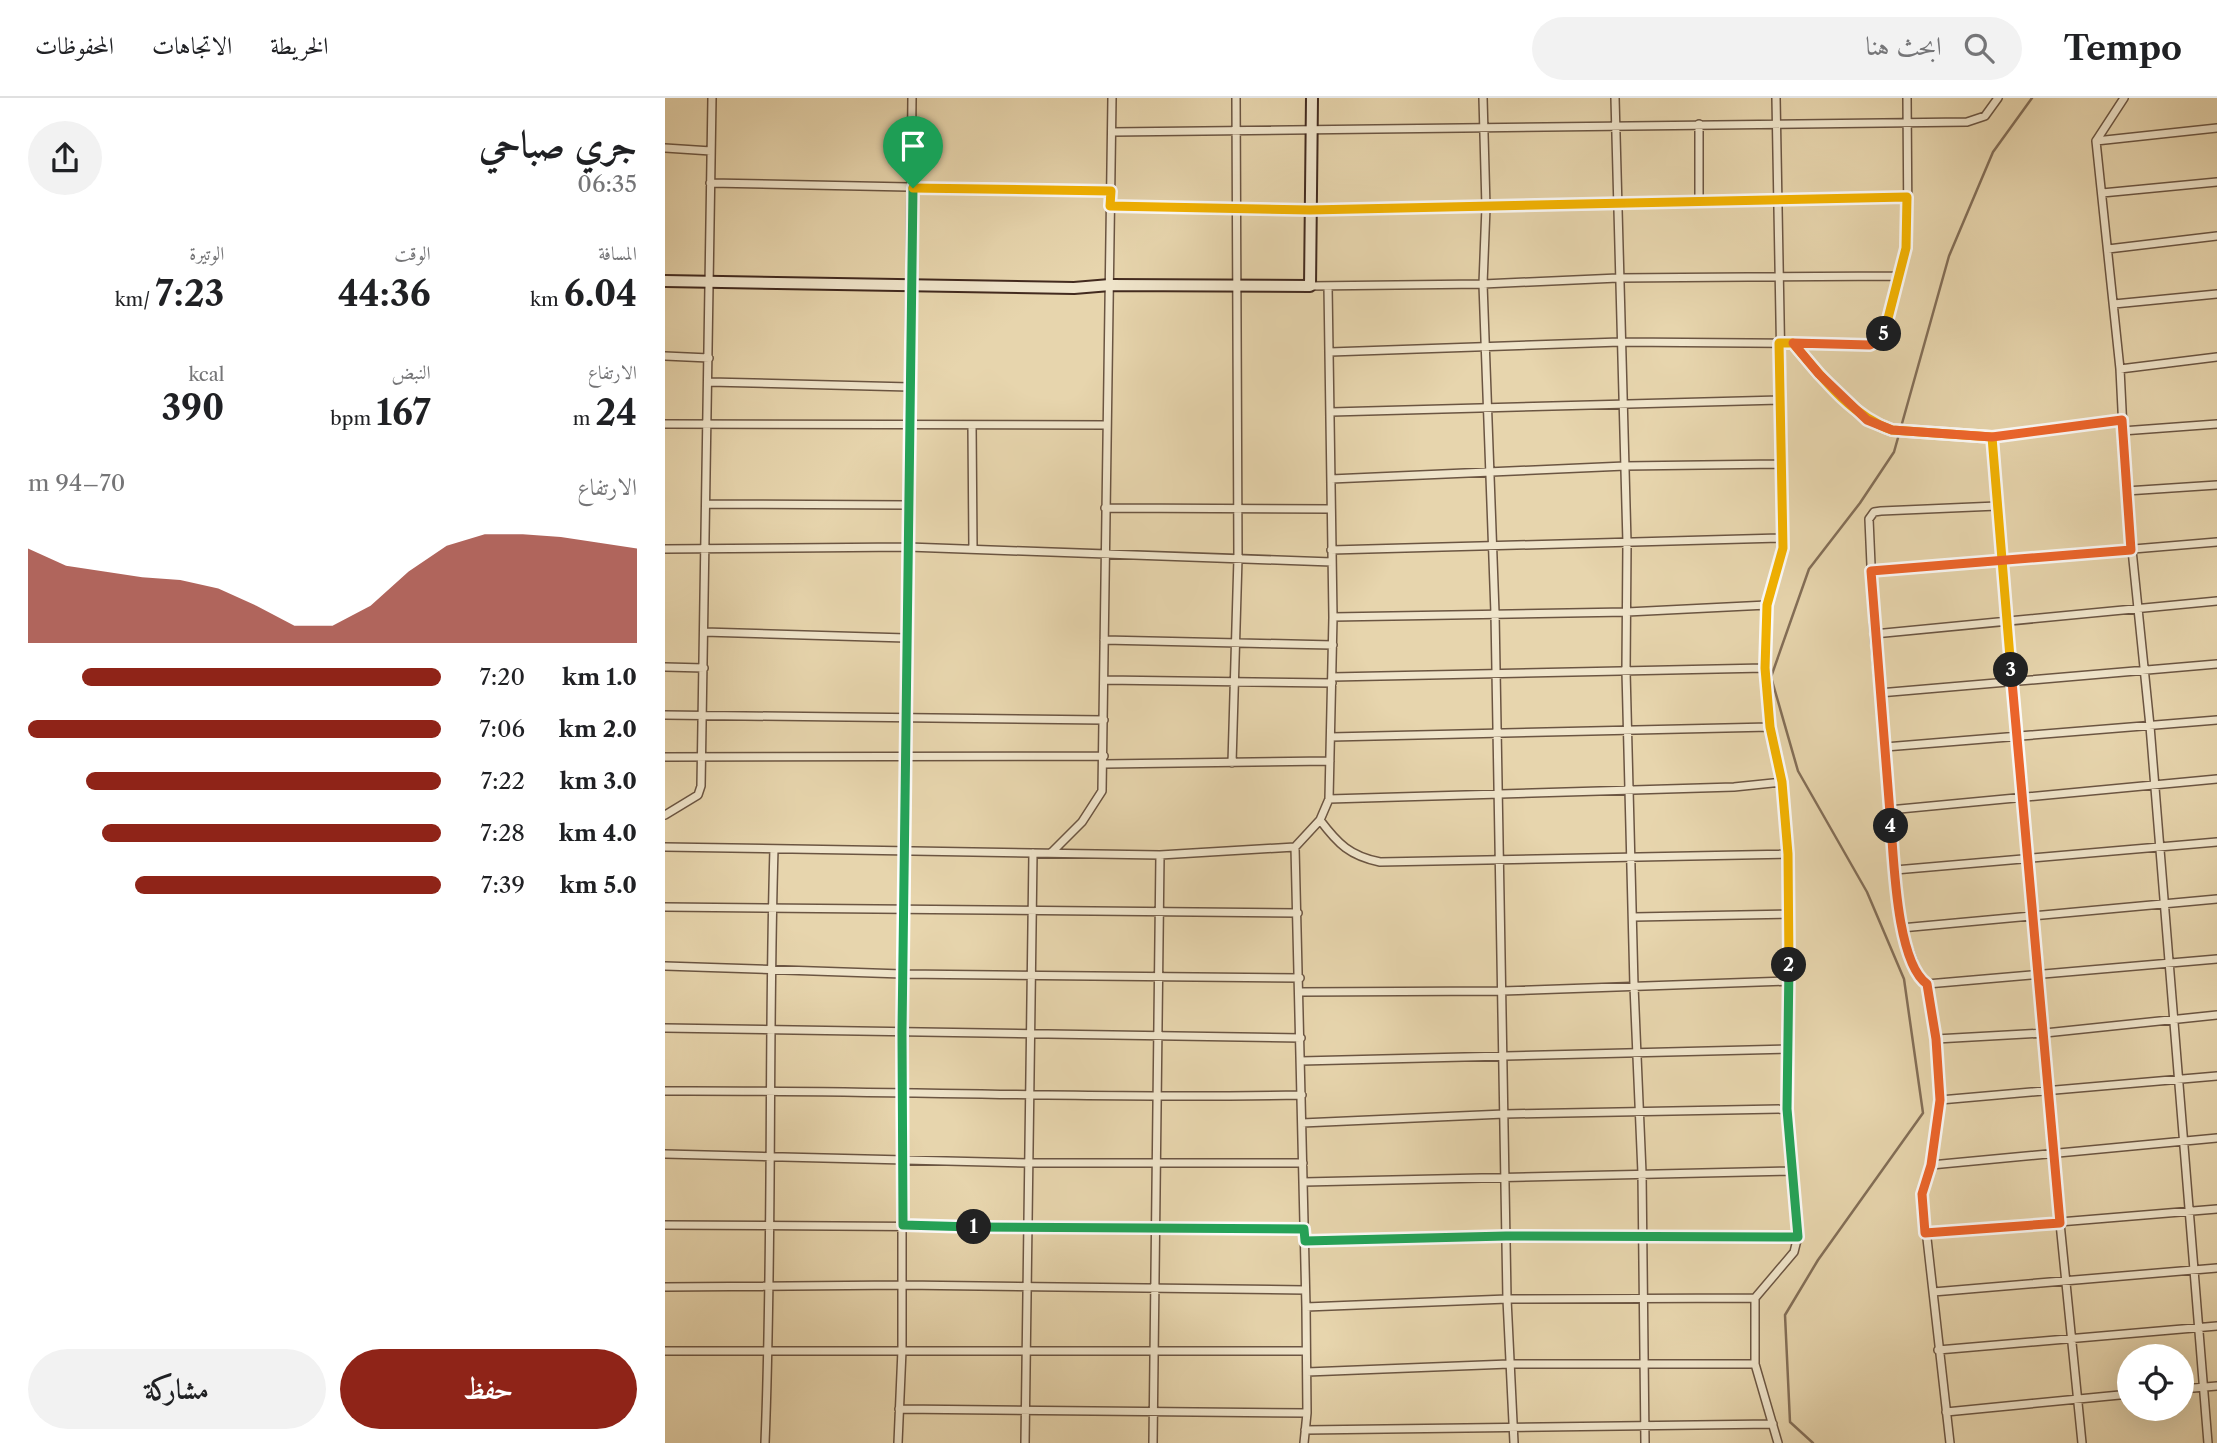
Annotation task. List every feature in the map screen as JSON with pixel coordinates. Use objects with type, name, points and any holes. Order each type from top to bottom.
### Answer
[{"type":"street","points":[[665,814],[698,796],[701,786],[712,98]]},
{"type":"street","points":[[898,1443],[903,1285],[902,974],[912,98]]},
{"type":"street","points":[[1051,853],[1096,803],[1103,791],[1104,552],[1112,98]]},
{"type":"street","points":[[1232,763],[1238,558],[1235,285],[1238,210],[1237,98]]},
{"type":"street","points":[[1310,286],[1312,98]]},
{"type":"street","points":[[1483,98],[1486,207],[1483,284],[1495,613],[1497,860],[1507,1298],[1514,1443]]},
{"type":"street","points":[[1615,98],[1645,1443]]},
{"type":"street","points":[[1776,98],[1780,464],[1784,538],[1767,605],[1765,668],[1770,727],[1782,782],[1788,854],[1787,1109],[1798,1237],[1794,1252],[1755,1298],[1755,1364],[1778,1443]]},
{"type":"street","points":[[1330,352],[1621,342],[1875,344],[1882,339],[1908,235],[1907,98]]},
{"type":"street","points":[[1112,132],[1312,132],[1907,120],[1967,122],[1985,116],[1998,98]]},
{"type":"street","points":[[2124,98],[2096,141],[2120,369],[2126,491],[2150,726],[2162,904],[2175,1020],[2208,1443]]},
{"type":"street","points":[[1699,124],[1699,201]]},
{"type":"street","points":[[2096,141],[2217,128]]},
{"type":"street","points":[[665,148],[711,151]]},
{"type":"street","points":[[2102,193],[2217,182]]},
{"type":"street","points":[[709,183],[1111,191]]},
{"type":"street","points":[[1110,206],[1310,210],[1907,197]]},
{"type":"street","points":[[2108,249],[2217,236]]},
{"type":"street","points":[[665,281],[1074,288],[1110,285],[1328,286],[1483,284],[1618,278],[1899,276]]},
{"type":"street","points":[[1304,1443],[1307,1372],[1295,847],[1319,820],[1329,799],[1333,617],[1328,286]]},
{"type":"street","points":[[2114,304],[2217,294]]},
{"type":"street","points":[[1793,343],[1819,374],[1867,420],[1892,430],[1992,437],[2122,420]]},
{"type":"street","points":[[665,356],[709,358]]},
{"type":"street","points":[[2120,369],[2217,357]]},
{"type":"street","points":[[709,382],[910,387]]},
{"type":"street","points":[[1331,412],[1780,400]]},
{"type":"street","points":[[665,424],[1107,425]]},
{"type":"street","points":[[2122,431],[2217,424]]},
{"type":"street","points":[[972,425],[973,548]]},
{"type":"street","points":[[1992,437],[2048,1090],[2082,1443]]},
{"type":"street","points":[[1331,479],[1625,466],[1780,464]]},
{"type":"street","points":[[2126,491],[2217,485]]},
{"type":"street","points":[[707,504],[908,505]]},
{"type":"street","points":[[1997,506],[1874,512],[1869,519],[1874,634],[1901,928],[1919,978],[1927,984],[2217,959]]},
{"type":"street","points":[[1105,508],[1331,509]]},
{"type":"street","points":[[1331,550],[1784,538]]},
{"type":"street","points":[[1871,571],[2217,542]]},
{"type":"street","points":[[665,549],[973,548],[1332,562]]},
{"type":"street","points":[[1874,634],[2217,601]]},
{"type":"street","points":[[1333,617],[1627,612],[1767,605]]},
{"type":"street","points":[[704,632],[906,638]]},
{"type":"street","points":[[1104,640],[1333,645]]},
{"type":"street","points":[[1879,693],[2145,673],[2217,664]]},
{"type":"street","points":[[665,667],[704,668]]},
{"type":"street","points":[[1104,680],[1236,682],[1765,668]]},
{"type":"street","points":[[665,715],[1104,720]]},
{"type":"street","points":[[1885,747],[2217,720]]},
{"type":"street","points":[[1331,737],[1770,727]]},
{"type":"street","points":[[665,757],[1232,763],[1330,761]]},
{"type":"street","points":[[1889,810],[2217,779]]},
{"type":"street","points":[[1329,799],[1631,791],[1782,782]]},
{"type":"street","points":[[1319,820],[1341,847],[1358,858],[1380,862],[1788,854]]},
{"type":"street","points":[[1895,870],[2217,842]]},
{"type":"street","points":[[665,847],[1160,855],[1295,847]]},
{"type":"street","points":[[765,1443],[771,1226],[769,968],[774,849]]},
{"type":"street","points":[[1025,1443],[1033,853]]},
{"type":"street","points":[[1153,1443],[1160,855]]},
{"type":"street","points":[[1901,928],[2217,899]]},
{"type":"street","points":[[665,907],[1298,913]]},
{"type":"street","points":[[1634,917],[1788,914]]},
{"type":"street","points":[[665,966],[902,974],[1300,978]]},
{"type":"street","points":[[1300,992],[1502,991],[1789,981]]},
{"type":"street","points":[[1927,984],[1936,1039],[1940,1100],[1931,1165],[1922,1194],[1950,1443]]},
{"type":"street","points":[[1936,1039],[2045,1033],[2217,1016]]},
{"type":"street","points":[[665,1028],[1301,1038]]},
{"type":"street","points":[[1301,1060],[1789,1049]]},
{"type":"street","points":[[1940,1100],[2217,1076]]},
{"type":"street","points":[[665,1091],[902,1092],[1157,1098],[1302,1095]]},
{"type":"street","points":[[1302,1123],[1504,1114],[1787,1109]]},
{"type":"street","points":[[1931,1165],[2054,1151],[2217,1138]]},
{"type":"street","points":[[665,1154],[1030,1163],[1303,1163]]},
{"type":"street","points":[[1304,1182],[1791,1171]]},
{"type":"street","points":[[1925,1233],[2217,1209]]},
{"type":"street","points":[[665,1225],[1304,1229]]},
{"type":"street","points":[[1305,1241],[1506,1236],[1798,1237]]},
{"type":"street","points":[[1933,1292],[2217,1268]]},
{"type":"street","points":[[665,1287],[903,1285],[1028,1289],[1305,1290]]},
{"type":"street","points":[[1306,1307],[1507,1298],[1755,1298]]},
{"type":"street","points":[[1938,1350],[2217,1326]]},
{"type":"street","points":[[665,1351],[1306,1351]]},
{"type":"street","points":[[1307,1372],[1510,1364],[1755,1364]]},
{"type":"street","points":[[2194,1389],[2217,1387]]},
{"type":"street","points":[[1946,1412],[2117,1395]]},
{"type":"street","points":[[899,1409],[1307,1413]]},
{"type":"street","points":[[1305,1430],[1513,1425],[1773,1424]]},
{"type":"waterway","points":[[1813,1443],[1790,1422],[1785,1315],[1818,1260],[1923,1113],[1904,979],[1867,892],[1798,771],[1771,677],[1809,569],[1860,503],[1894,452],[1949,256],[1993,152],[2032,98]]},
{"type":"route","points":[[913,188],[902,1032],[903,1225],[1156,1230],[1304,1229],[1305,1241],[1506,1236],[1798,1237],[1787,1109],[1788,854],[1782,782],[1770,727],[1765,668],[1767,605],[1784,538],[1780,464],[1779,343],[1793,343],[1819,374],[1867,420],[1878,426],[1892,430],[1992,437],[1992,448],[2002,560],[2012,682],[2040,975],[2060,1223],[1925,1233],[1923,1185],[1931,1165],[1940,1100],[1936,1039],[1927,984],[1919,978],[1901,928],[1874,634],[1871,571],[2002,560],[2131,550],[2122,420],[1992,437],[1892,430],[1867,420],[1819,374],[1793,343],[1870,345],[1882,339],[1906,248],[1909,215],[1907,197],[1238,210],[1110,206],[1111,191],[913,188]]}]
